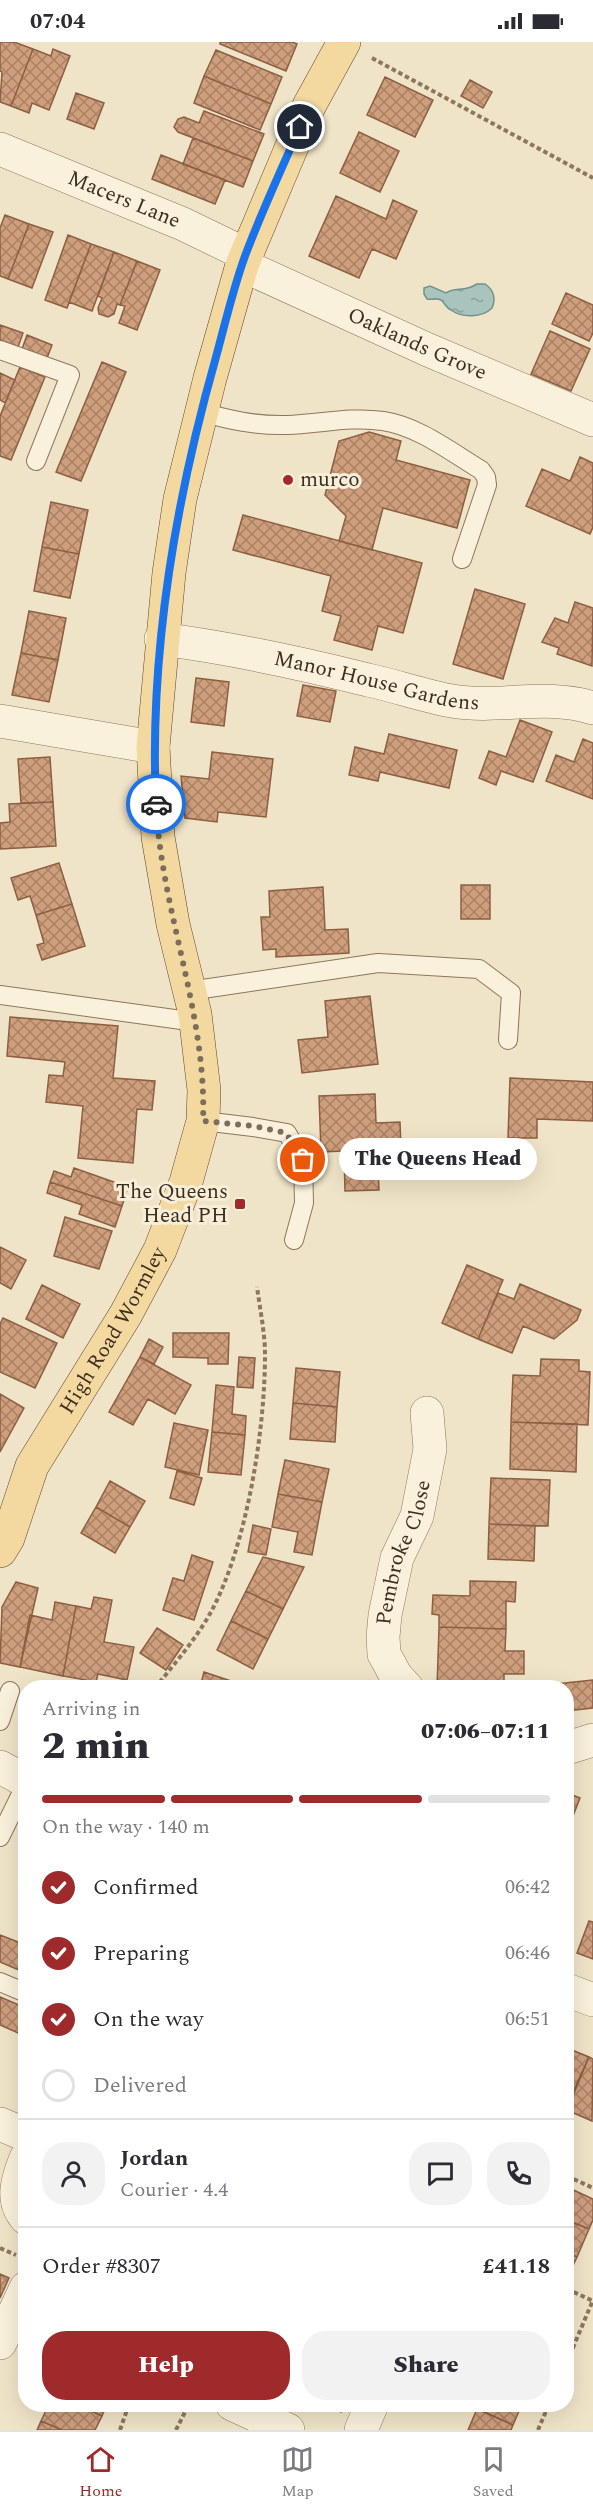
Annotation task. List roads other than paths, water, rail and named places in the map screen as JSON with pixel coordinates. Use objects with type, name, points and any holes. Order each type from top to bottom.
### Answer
[{"type":"main road","name":"High Road Wormley","points":[[0,1551],[8,1538],[32,1466],[126,1314],[160,1250],[186,1182],[203,1121],[204,1090],[196,1022],[173,924],[158,837],[153,747],[161,639],[180,499],[201,412],[244,260],[309,106],[344,42]]},
{"type":"main road","name":"High Road Wormley","points":[[0,1497],[7,1486],[32,1466]]},
{"type":"street","name":"Macers Lane","points":[[0,149],[183,224],[244,260]]},
{"type":"street","name":"Oaklands Grove","points":[[244,260],[416,344],[593,420]]},
{"type":"street","name":"Manor House Gardens","points":[[161,639],[208,645],[334,672],[450,701],[497,704],[543,700],[567,702],[593,708]]},
{"type":"street","points":[[0,721],[153,747]]},
{"type":"street","name":"Pembroke Close","points":[[400,1680],[384,1654],[385,1615],[397,1558],[417,1516],[430,1449],[427,1413]]},
{"type":"street","points":[[574,1746],[593,1740]]},
{"type":"street","points":[[0,1767],[18,1778]]},
{"type":"street","points":[[574,1993],[593,2000]]},
{"type":"street","points":[[0,2124],[18,2132]]},
{"type":"street","points":[[18,2177],[16,2182],[18,2201]]},
{"type":"street","points":[[0,2343],[18,2305]]},
{"type":"street","points":[[249,2412],[288,2430]]},
{"type":"street","points":[[361,2430],[369,2412]]},
{"type":"lane","points":[[0,350],[70,375],[36,461]]},
{"type":"lane","points":[[201,412],[253,425],[287,425],[357,418],[385,421],[410,428],[481,470],[486,477],[487,485],[462,559]]},
{"type":"lane","points":[[189,991],[378,963],[479,969],[511,993],[508,1040]]},
{"type":"lane","points":[[0,995],[196,1022]]},
{"type":"lane","points":[[203,1121],[253,1126],[286,1133],[303,1160],[304,1203],[294,1240]]},
{"type":"lane","points":[[0,1721],[10,1691]]},
{"type":"lane","points":[[0,1837],[18,1800]]},
{"type":"lane","points":[[0,1982],[18,1990]]},
{"type":"water","points":[[477,284],[488,286],[494,298],[492,308],[478,315],[466,316],[456,313],[441,300],[427,299],[424,294],[424,288],[430,286],[446,293]]},
{"type":"place","name":"murco","points":[[288,480]]},
{"type":"place","name":"The Queens Head","points":[[303,1160]]},
{"type":"place","name":"The Queens Head PH","points":[[240,1204]]}]
